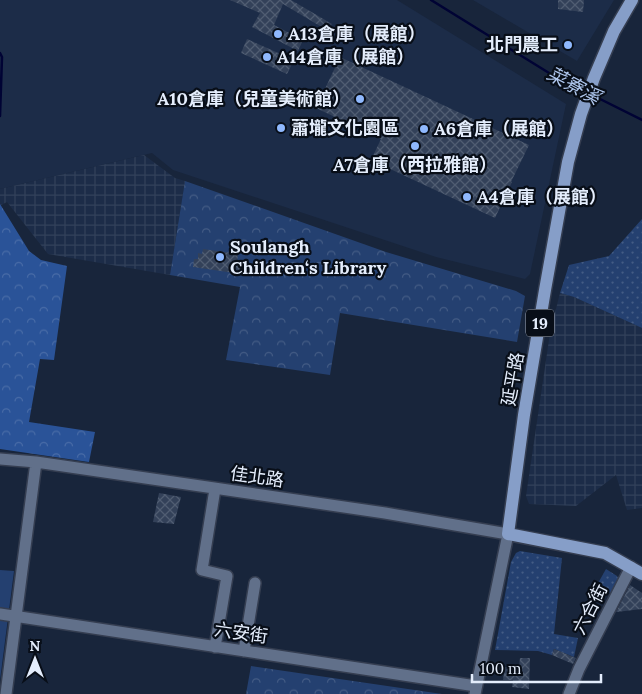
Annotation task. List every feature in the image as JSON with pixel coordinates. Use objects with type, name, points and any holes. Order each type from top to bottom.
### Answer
[{"type":"main road","name":"延平路","points":[[508,534],[524,415],[568,162],[581,114],[594,78],[614,32],[632,0]]},
{"type":"main road","points":[[508,534],[605,553],[636,571]]},
{"type":"street","name":"佳北路","points":[[0,459],[36,462],[385,513],[508,534]]},
{"type":"street","points":[[6,694],[36,462]]},
{"type":"street","points":[[216,489],[202,570],[227,576],[216,647]]},
{"type":"street","points":[[476,690],[508,534]]},
{"type":"street","name":"六合街","points":[[569,694],[579,669],[636,571]]},
{"type":"street","points":[[244,651],[255,583]]},
{"type":"street","name":"六安街","points":[[0,614],[244,651],[476,690]]},
{"type":"shaded area","name":"蕭壠文化園區","points":[[0,0],[397,0],[566,104],[530,274],[525,279],[436,257],[173,170],[152,153],[0,189]]},
{"type":"shaded area","name":"北門農工","points":[[473,0],[614,0],[577,61]]},
{"type":"shaded area","points":[[144,155],[175,178],[185,181],[170,275],[48,254],[7,202],[0,204],[0,189]]},
{"type":"shaded area","points":[[560,293],[574,297],[642,328],[642,508],[627,510],[616,475],[576,506],[529,504],[526,496],[550,333]]},
{"type":"green space","points":[[185,181],[386,252],[516,291],[525,296],[517,342],[340,313],[330,375],[226,360],[240,287],[170,275]]},
{"type":"green space","points":[[0,204],[29,251],[41,260],[67,266],[54,360],[40,359],[29,422],[95,432],[89,462],[0,449]]},
{"type":"green space","points":[[642,219],[642,328],[574,297],[560,293],[569,265],[609,256]]},
{"type":"green space","points":[[520,551],[562,558],[554,634],[578,638],[574,657],[554,649],[552,655],[538,651],[495,650],[511,562],[516,553]]},
{"type":"green space","points":[[606,569],[617,576],[620,582],[613,595],[597,585]]},
{"type":"green space","points":[[0,570],[14,571],[0,680]]},
{"type":"green space","points":[[251,666],[442,694],[246,694]]},
{"type":"building","points":[[230,0],[291,0],[332,24],[328,29],[325,29],[283,4],[274,25],[303,40],[298,51],[252,27],[260,13]]},
{"type":"building","points":[[558,0],[584,0],[583,12],[558,9]]},
{"type":"building","name":"A14倉庫（展館）","points":[[247,39],[294,60],[287,74],[241,53]]},
{"type":"building","points":[[340,57],[529,145],[495,218],[371,160],[381,139],[316,108]]},
{"type":"building","points":[[203,249],[238,254],[237,263],[250,265],[248,275],[193,267],[194,259],[198,259],[198,253],[202,254]]},
{"type":"building","points":[[159,493],[181,497],[174,524],[153,522]]},
{"type":"building","points":[[630,585],[642,593],[642,609],[616,612]]},
{"type":"building","points":[[554,649],[576,658],[573,664],[552,655]]},
{"type":"building","points":[[520,658],[530,658],[529,689],[512,687],[513,680],[503,680],[505,667],[519,668]]},
{"type":"waterway","name":"菜寮溪","points":[[431,0],[562,81],[584,92]]},
{"type":"waterway","points":[[0,53],[2,57],[0,116]]},
{"type":"waterway","name":"菜寮溪","points":[[592,95],[642,120]]},
{"type":"place","name":"A13倉庫（展館）","points":[[278,34]]},
{"type":"place","name":"北門農工","points":[[568,45]]},
{"type":"place","name":"A14倉庫（展館）","points":[[267,57]]},
{"type":"place","name":"A10倉庫（兒童美術館）","points":[[360,99]]},
{"type":"place","name":"蕭壠文化園區","points":[[281,128]]},
{"type":"place","name":"A6倉庫（展館）","points":[[424,129]]},
{"type":"place","name":"A7倉庫（西拉雅館）","points":[[415,146]]},
{"type":"place","name":"A4倉庫（展館）","points":[[467,197]]},
{"type":"place","name":"Soulangh Children‘s Library","points":[[220,257]]}]
